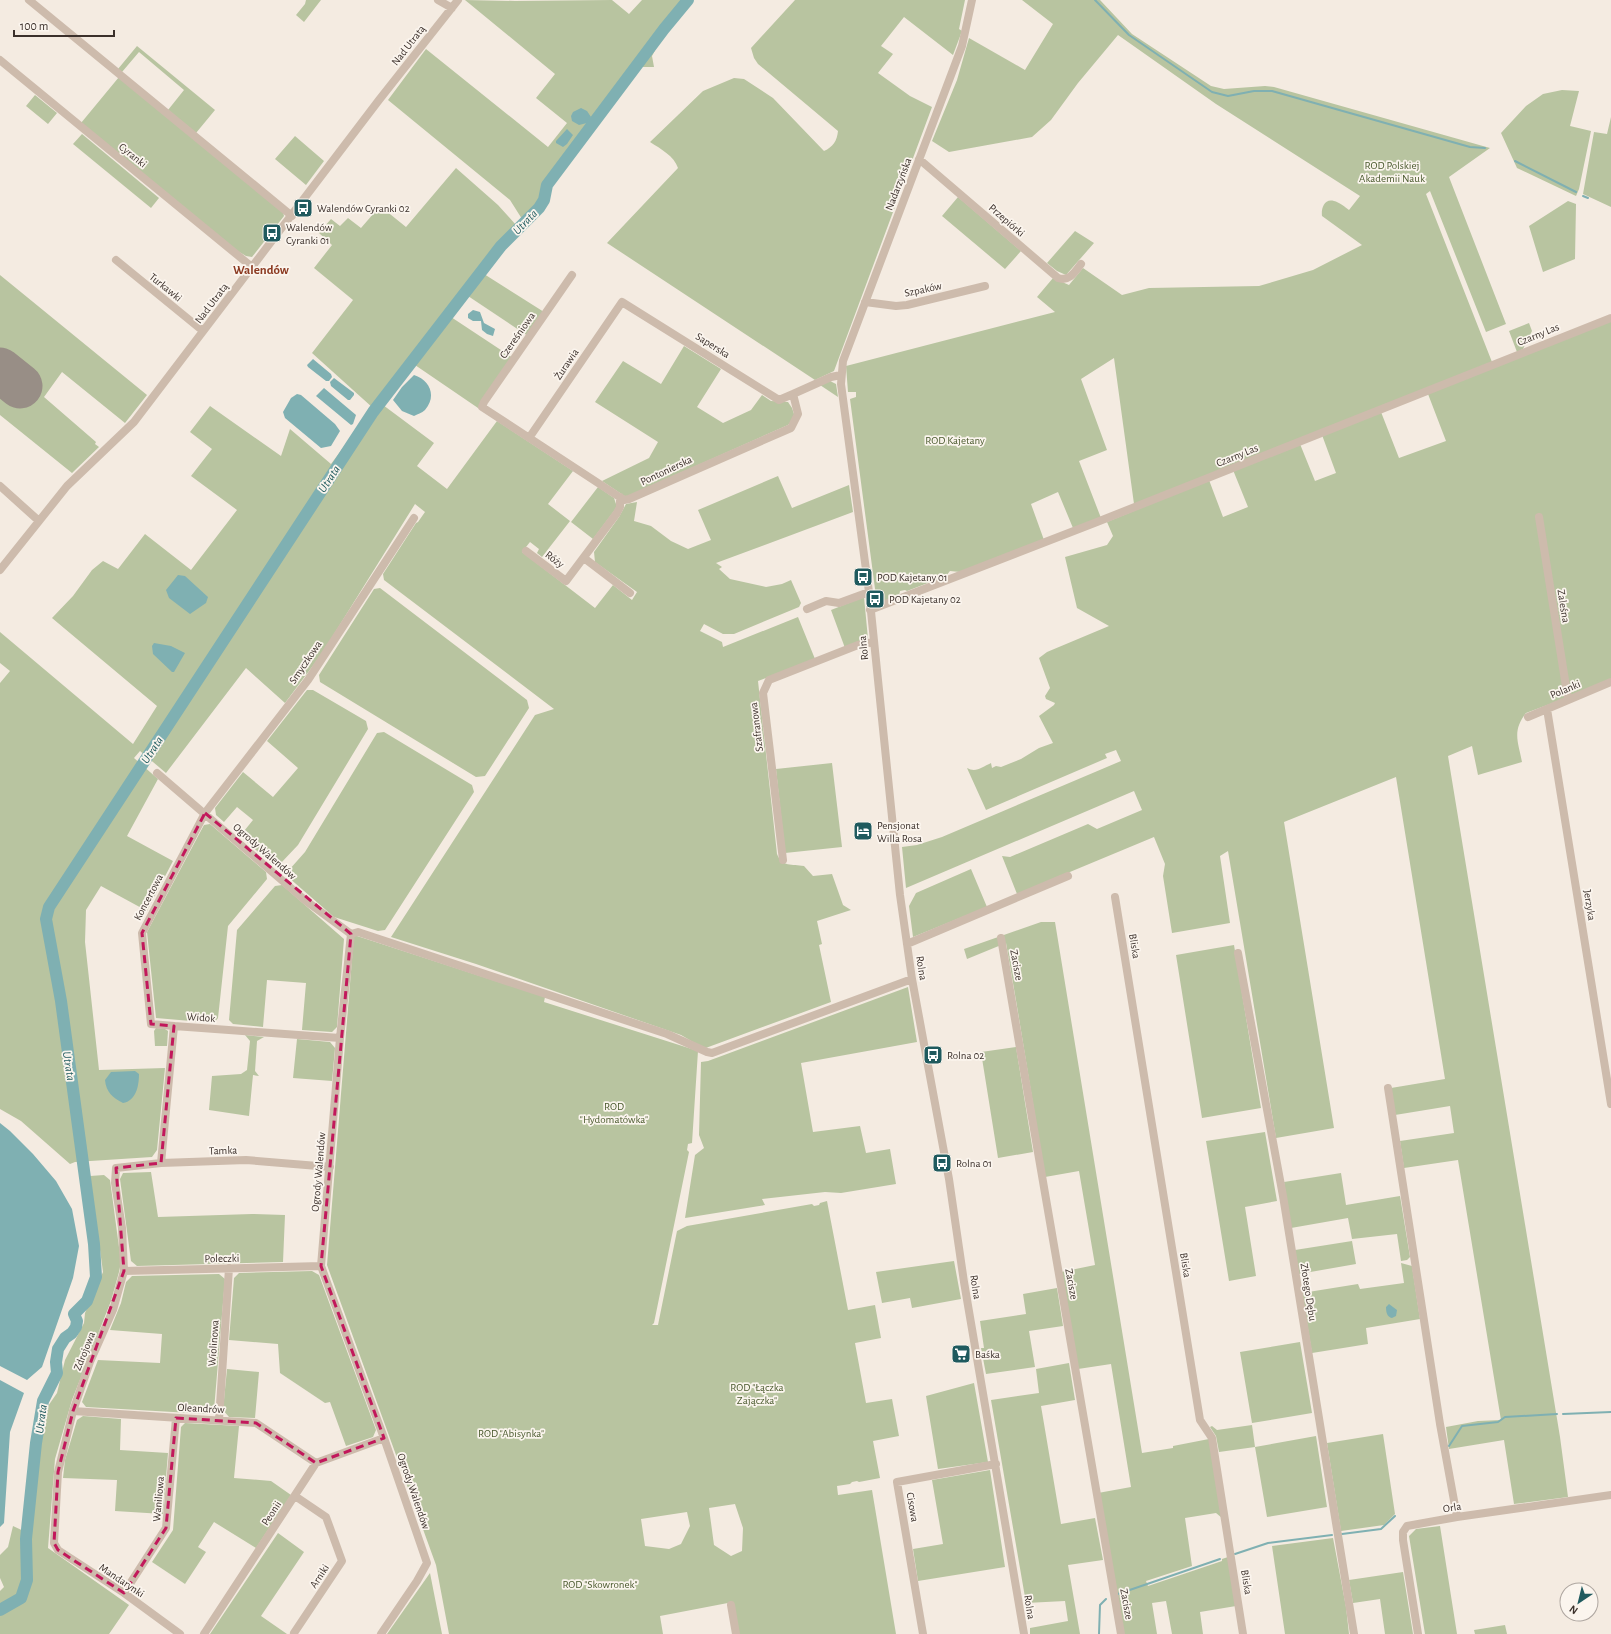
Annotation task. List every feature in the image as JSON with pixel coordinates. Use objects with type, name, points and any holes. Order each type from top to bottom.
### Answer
[{"type":"street","points":[[29,0],[292,216]]},
{"type":"street","points":[[438,0],[452,8]]},
{"type":"street","name":"Nad Utratą","points":[[0,570],[67,486],[134,422],[379,100],[458,0]]},
{"type":"street","name":"Nadarzyńska","points":[[841,374],[843,361],[962,46],[972,0]]},
{"type":"street","name":"Cyranki","points":[[0,60],[252,267]]},
{"type":"street","name":"Przepiórki","points":[[919,159],[1058,278],[1064,279],[1070,277],[1081,264]]},
{"type":"street","name":"Turkawki","points":[[116,260],[203,331]]},
{"type":"street","name":"Czereśniowa","points":[[529,438],[482,407],[572,275]]},
{"type":"street","name":"Szpaków","points":[[865,302],[896,306],[907,305],[985,286]]},
{"type":"street","name":"Saperska","points":[[622,302],[779,400],[793,394]]},
{"type":"street","name":"Żurawia","points":[[529,438],[622,302]]},
{"type":"street","name":"Czarny Las","points":[[870,610],[1090,525],[1611,318]]},
{"type":"street","points":[[793,394],[832,376],[841,374]]},
{"type":"street","name":"Rolna","points":[[841,374],[843,399],[869,592],[900,896],[912,979],[949,1179],[964,1282],[1024,1634]]},
{"type":"street","name":"Pontonierska","points":[[620,497],[624,500],[630,499],[791,428],[798,414],[793,394]]},
{"type":"street","points":[[529,438],[620,497]]},
{"type":"street","points":[[0,486],[39,521]]},
{"type":"street","name":"Róży","points":[[526,551],[566,581],[617,513],[620,506],[620,497]]},
{"type":"street","name":"Zaleśna","points":[[1539,517],[1568,699]]},
{"type":"street","name":"Smyczkowa","points":[[205,813],[308,680],[414,518]]},
{"type":"street","points":[[584,558],[630,593]]},
{"type":"street","points":[[807,609],[826,602],[839,603],[869,592]]},
{"type":"street","name":"Szafranowa","points":[[782,860],[763,693],[765,686],[769,680],[776,677],[858,645],[873,642]]},
{"type":"street","name":"Polanki","points":[[1528,717],[1611,682]]},
{"type":"street","name":"Jerzyka","points":[[1547,709],[1611,1104]]},
{"type":"street","name":"Ogrody Walendów","points":[[157,773],[306,901],[351,934],[340,1038],[321,1266],[384,1438],[427,1563],[417,1582],[382,1634]]},
{"type":"street","name":"Koncertowa","points":[[174,1026],[151,1024],[142,933],[205,813]]},
{"type":"street","name":"Rolna","points":[[907,944],[1068,876]]},
{"type":"street","name":"Bliska","points":[[1115,897],[1200,1420],[1212,1438],[1244,1634]]},
{"type":"street","points":[[351,934],[358,932],[557,997],[667,1034],[712,1053],[912,979]]},
{"type":"street","name":"Zacisze","points":[[1001,938],[1121,1634]]},
{"type":"street","name":"Złotego Dębu","points":[[1238,953],[1283,1196],[1354,1634]]},
{"type":"street","name":"Widok","points":[[161,1163],[174,1026],[340,1038]]},
{"type":"street","points":[[1388,1088],[1440,1424],[1457,1517]]},
{"type":"street","name":"Tamka","points":[[116,1168],[161,1163],[246,1160],[330,1167]]},
{"type":"street","name":"Zdrojowa","points":[[54,1542],[58,1472],[73,1411],[90,1362],[113,1310],[124,1271],[122,1228],[115,1183],[116,1168]]},
{"type":"street","name":"Poleczki","points":[[124,1271],[321,1266]]},
{"type":"street","name":"Wiolinowa","points":[[218,1420],[229,1268]]},
{"type":"street","name":"Oleandrów","points":[[73,1411],[256,1423],[316,1463]]},
{"type":"street","name":"Waniliowa","points":[[124,1593],[166,1528],[168,1520],[176,1418]]},
{"type":"street","points":[[316,1463],[384,1438]]},
{"type":"street","name":"Peonii","points":[[204,1634],[316,1463]]},
{"type":"street","name":"Cisowa","points":[[923,1634],[897,1482],[996,1464]]},
{"type":"street","name":"Orla","points":[[1418,1634],[1402,1540],[1403,1532],[1409,1525],[1611,1495]]},
{"type":"street","name":"Arniki","points":[[294,1634],[342,1561],[326,1517],[295,1496]]},
{"type":"street","name":"Mandarynki","points":[[54,1542],[58,1550],[124,1593],[180,1634]]},
{"type":"street","points":[[731,1605],[736,1634]]},
{"type":"highlighted area","points":[[205,813],[351,934],[321,1266],[384,1438],[316,1463],[256,1423],[176,1418],[166,1528],[124,1593],[58,1550],[54,1543],[58,1472],[73,1411],[124,1271],[116,1168],[161,1163],[174,1026],[151,1024],[142,933]]},
{"type":"green space","points":[[306,0],[321,0],[304,22],[296,15],[305,4]]},
{"type":"green space","points":[[465,0],[612,0],[629,14],[642,0],[693,0],[659,43],[652,56],[654,67],[641,67],[553,182],[544,206],[521,229],[484,274],[544,312],[528,336],[468,296],[451,317],[513,358],[478,408],[415,365],[383,405],[434,443],[417,466],[447,489],[497,421],[573,471],[548,504],[570,521],[542,557],[537,553],[539,549],[530,542],[522,552],[595,608],[613,585],[632,600],[637,592],[595,562],[594,552],[619,517],[626,504],[637,502],[634,521],[651,526],[671,541],[688,549],[711,540],[698,510],[778,476],[792,508],[849,485],[853,512],[716,563],[722,567],[719,569],[730,579],[766,587],[782,584],[791,580],[801,603],[799,607],[734,634],[723,634],[704,624],[700,631],[722,642],[723,647],[798,617],[815,659],[758,681],[777,854],[785,863],[804,866],[813,876],[832,874],[843,905],[851,910],[817,921],[822,944],[819,945],[831,1002],[703,1049],[681,1035],[476,964],[391,937],[535,715],[554,709],[384,580],[383,574],[416,523],[425,512],[415,504],[321,655],[285,703],[246,668],[166,773],[140,751],[134,758],[158,779],[127,836],[173,861],[147,911],[101,886],[86,910],[85,942],[99,1070],[165,1068],[157,1150],[152,1157],[75,1162],[70,1164],[21,1121],[0,1109],[0,683],[10,671],[0,663],[0,632],[133,744],[157,706],[52,618],[73,596],[92,570],[103,561],[118,569],[145,534],[191,570],[237,510],[191,476],[212,449],[190,432],[210,406],[281,456],[290,429],[331,464],[373,408],[312,353],[353,300],[314,268],[332,245],[319,233],[331,219],[340,226],[348,218],[361,228],[380,206],[406,227],[456,168],[498,205],[516,225],[522,219],[510,200],[388,100],[426,49],[548,147],[567,123],[536,98],[555,74]]},
{"type":"green space","points":[[795,0],[965,0],[959,29],[962,31],[953,55],[904,17],[881,46],[893,54],[878,73],[910,96],[932,107],[834,371],[815,380],[607,243],[678,168],[670,156],[650,142],[703,91],[734,78],[744,79],[773,98],[824,151],[830,148],[834,143],[837,138],[838,131],[758,64],[754,58],[751,48]]},
{"type":"green space","name":"ROD Kajetany","points":[[1022,0],[1100,0],[1132,34],[1211,86],[1224,89],[1265,86],[1274,87],[1490,148],[1449,177],[1506,324],[1486,332],[1430,191],[1426,194],[1492,362],[1134,504],[1114,358],[1081,379],[1107,450],[1079,461],[1101,518],[1073,528],[1058,492],[1031,504],[1044,540],[960,572],[950,571],[946,576],[907,591],[900,591],[899,596],[877,604],[850,399],[856,397],[856,392],[848,392],[846,366],[1055,312],[1037,297],[1053,278],[1069,285],[1083,268],[1122,295],[1149,288],[1259,286],[1313,270],[1362,245],[1322,216],[1323,207],[1328,201],[1331,200],[1336,202],[1349,210],[1360,196],[1216,104],[1118,35],[1078,83],[1051,120],[1032,137],[949,152],[932,141],[957,80],[969,38],[1025,70],[1053,24]]},
{"type":"green space","points":[[137,46],[215,110],[196,133],[168,110],[184,90],[139,52],[122,72],[118,69]]},
{"type":"green space","points":[[119,77],[283,212],[284,216],[252,257],[246,256],[236,250],[81,123]]},
{"type":"green space","points":[[1562,90],[1579,91],[1570,126],[1591,131],[1579,189],[1576,196],[1517,168],[1501,133],[1526,106],[1543,94]]},
{"type":"green space","points":[[35,95],[57,113],[48,124],[26,106]]},
{"type":"green space","points":[[1611,117],[1611,207],[1583,194],[1594,132],[1607,134]]},
{"type":"green space","points":[[82,134],[159,198],[151,208],[73,144]]},
{"type":"green space","points":[[295,136],[324,161],[306,185],[275,159]]},
{"type":"green space","points":[[958,197],[1021,251],[1005,269],[942,216]]},
{"type":"green space","points":[[1568,201],[1576,204],[1575,259],[1543,272],[1529,226]]},
{"type":"green space","points":[[1075,231],[1094,243],[1066,275],[1057,271],[1047,263]]},
{"type":"green space","points":[[0,275],[147,395],[125,423],[62,372],[44,397],[96,442],[95,444],[99,447],[72,473],[0,415]]},
{"type":"green space","points":[[1611,321],[1611,681],[1526,713],[1519,725],[1517,736],[1522,762],[1478,775],[1472,746],[1448,756],[1560,1437],[1568,1497],[1514,1504],[1504,1440],[1449,1449],[1446,1427],[1478,1421],[1501,1420],[1458,1160],[1404,1168],[1400,1141],[1454,1133],[1450,1106],[1395,1115],[1391,1088],[1445,1079],[1396,777],[1284,822],[1334,1128],[1276,1138],[1228,851],[1220,856],[1230,923],[1172,933],[1163,876],[1165,864],[1154,837],[1017,894],[1002,856],[1010,857],[1088,824],[1097,829],[1142,810],[1134,791],[906,888],[902,847],[917,845],[942,837],[1121,761],[1116,750],[1105,754],[1107,758],[986,810],[967,768],[976,770],[991,763],[992,768],[996,766],[1001,767],[1021,759],[1039,748],[1053,743],[1039,716],[1055,703],[1046,699],[1045,696],[1050,688],[1039,658],[1047,652],[1109,626],[1077,608],[1065,557],[1107,545],[1113,536],[1107,522],[1209,480],[1223,517],[1248,507],[1233,470],[1300,444],[1315,481],[1336,473],[1322,435],[1381,412],[1399,458],[1446,441],[1428,394]]},
{"type":"green space","points":[[1529,323],[1532,331],[1523,349],[1517,352],[1509,331]]},
{"type":"green space","points":[[684,346],[721,369],[697,407],[723,423],[751,410],[762,395],[771,401],[788,402],[795,417],[788,425],[626,497],[602,481],[649,458],[658,442],[595,402],[623,361],[661,384]]},
{"type":"green space","points":[[830,381],[836,384],[838,397],[820,385]]},
{"type":"green space","points":[[598,487],[614,498],[617,507],[593,539],[571,522]]},
{"type":"green space","points":[[380,588],[527,700],[529,708],[485,776],[476,777],[320,682],[319,675],[374,589]]},
{"type":"green space","points":[[864,597],[868,639],[845,648],[831,610]]},
{"type":"green space","points":[[307,690],[313,690],[366,721],[368,729],[298,845],[280,864],[273,865],[240,836],[253,820],[237,807],[224,822],[216,815],[215,808],[243,772],[273,797],[298,768],[267,741]]},
{"type":"green space","points":[[384,732],[472,785],[474,792],[385,930],[378,931],[334,917],[288,877],[289,870],[305,852],[377,733]]},
{"type":"green space","points":[[832,763],[842,847],[785,853],[776,769]]},
{"type":"green space","points":[[210,824],[266,872],[267,879],[228,926],[218,1018],[214,1023],[156,1018],[147,932],[204,825]]},
{"type":"green space","points":[[971,869],[987,907],[913,937],[909,906],[916,893]]},
{"type":"green space","points":[[282,885],[344,939],[337,1027],[332,1032],[302,1030],[306,983],[267,980],[263,1027],[233,1024],[229,1020],[237,930],[275,886]]},
{"type":"green space","points":[[1041,922],[1055,922],[1142,1453],[1173,1448],[1173,1446],[1209,1439],[1222,1518],[1216,1513],[1185,1518],[1192,1566],[1146,1581],[1148,1586],[1222,1561],[1222,1559],[1228,1557],[1236,1606],[1200,1612],[1203,1634],[1172,1634],[1166,1601],[1152,1603],[1157,1634],[1124,1634],[1098,1493],[1131,1487],[1111,1364],[1078,1369],[1061,1272],[1095,1265],[1079,1171],[1045,1177],[1006,943],[967,959],[964,949]]},
{"type":"green space","points":[[354,935],[545,997],[544,1002],[698,1051],[692,1143],[688,1144],[687,1150],[689,1152],[654,1323],[652,1325],[658,1325],[677,1231],[687,1226],[812,1204],[814,1206],[827,1201],[848,1310],[875,1305],[881,1338],[855,1343],[866,1403],[892,1399],[899,1436],[873,1441],[880,1478],[859,1482],[857,1481],[850,1484],[837,1486],[838,1495],[872,1490],[896,1634],[739,1634],[733,1602],[660,1616],[663,1634],[449,1634],[436,1565],[327,1265]],"holes":[[[735,1504],[743,1528],[742,1551],[731,1556],[714,1545],[709,1508]],[[687,1512],[690,1526],[681,1544],[669,1549],[645,1546],[641,1519]]]},
{"type":"green space","points":[[1234,945],[1261,1108],[1202,1118],[1176,955]]},
{"type":"green space","points":[[908,987],[917,1042],[801,1063],[813,1132],[860,1126],[866,1153],[890,1149],[896,1184],[841,1193],[825,1192],[762,1199],[765,1205],[685,1218],[695,1155],[704,1148],[699,1135],[701,1062],[708,1061]]},
{"type":"green space","points":[[156,1028],[165,1029],[168,1031],[167,1046],[155,1046],[154,1031]]},
{"type":"green space","points":[[245,1035],[264,1037],[257,1041],[255,1071],[259,1076],[253,1075],[249,1116],[209,1110],[212,1076],[241,1074],[247,1070],[250,1041]]},
{"type":"green space","points":[[297,1039],[330,1042],[335,1048],[332,1081],[293,1078]]},
{"type":"green space","points":[[1016,1047],[1033,1152],[998,1158],[981,1052]]},
{"type":"green space","points":[[1265,1132],[1277,1201],[1245,1207],[1256,1276],[1229,1281],[1206,1141]]},
{"type":"green space","points":[[151,1172],[158,1217],[252,1214],[285,1215],[283,1262],[137,1266],[131,1261],[120,1179],[123,1173]]},
{"type":"green space","points":[[1341,1173],[1346,1205],[1400,1196],[1410,1257],[1407,1260],[1401,1261],[1397,1234],[1352,1239],[1348,1218],[1291,1228],[1284,1182]]},
{"type":"green space","points":[[104,1175],[110,1180],[121,1262],[111,1301],[72,1400],[55,1459],[48,1548],[129,1605],[109,1634],[0,1634],[0,1591],[4,1587],[0,1578],[0,1555],[8,1547],[13,1526],[30,1534],[33,1515],[31,1504],[35,1490],[35,1471],[46,1409],[57,1393],[65,1360],[84,1323],[85,1313],[103,1272],[90,1176]]},
{"type":"green space","points":[[1352,1241],[1356,1264],[1299,1274],[1295,1250]]},
{"type":"green space","points":[[954,1261],[961,1299],[912,1308],[910,1298],[882,1303],[876,1272]]},
{"type":"green space","points":[[1401,1263],[1412,1266],[1420,1319],[1366,1328],[1368,1344],[1312,1353],[1302,1293],[1358,1284],[1360,1289],[1404,1283]]},
{"type":"green space","points":[[312,1271],[319,1275],[376,1430],[373,1437],[346,1446],[330,1402],[325,1403],[280,1373],[278,1344],[229,1340],[234,1278],[239,1273]]},
{"type":"green space","points":[[219,1274],[225,1279],[214,1410],[208,1414],[86,1407],[82,1402],[98,1360],[160,1363],[162,1334],[110,1330],[121,1303],[126,1282],[132,1276]]},
{"type":"green space","points":[[1057,1288],[1063,1326],[1029,1331],[1035,1367],[986,1374],[981,1348],[984,1348],[980,1321],[1026,1314],[1023,1294]]},
{"type":"green space","points":[[1300,1342],[1312,1413],[1252,1423],[1240,1352]]},
{"type":"green space","points":[[1069,1363],[1075,1400],[1041,1406],[1061,1524],[1095,1518],[1103,1560],[1068,1565],[1080,1634],[1030,1634],[1030,1628],[1068,1621],[1065,1601],[1026,1603],[991,1400],[1039,1393],[1036,1369]]},
{"type":"green space","points":[[227,1369],[259,1372],[255,1418],[229,1417],[223,1410]]},
{"type":"green space","points":[[974,1383],[988,1462],[938,1469],[926,1396]]},
{"type":"green space","points":[[83,1416],[121,1419],[120,1450],[168,1453],[163,1514],[115,1511],[117,1480],[63,1478],[65,1460],[77,1420]]},
{"type":"green space","points":[[185,1423],[239,1426],[234,1478],[271,1481],[291,1495],[256,1548],[214,1522],[198,1547],[206,1552],[185,1584],[152,1562],[173,1530],[181,1427]]},
{"type":"green space","points":[[1252,1425],[1255,1447],[1219,1452],[1216,1436],[1210,1427],[1212,1426],[1217,1430]]},
{"type":"green space","points":[[1383,1434],[1395,1514],[1384,1525],[1341,1531],[1327,1443]]},
{"type":"green space","points":[[1316,1436],[1327,1507],[1267,1517],[1255,1447]]},
{"type":"green space","points":[[990,1470],[1005,1567],[918,1581],[913,1549],[943,1544],[932,1480]]},
{"type":"green space","points":[[1440,1526],[1457,1634],[1425,1634],[1409,1536],[1416,1529]]},
{"type":"green space","points":[[278,1533],[304,1552],[261,1616],[287,1634],[210,1634]]},
{"type":"green space","points":[[1333,1538],[1346,1607],[1349,1634],[1285,1634],[1272,1546]]},
{"type":"green space","points":[[1403,1572],[1413,1634],[1385,1634],[1380,1599],[1353,1603],[1349,1580]]},
{"type":"green space","points":[[430,1573],[442,1634],[387,1634]]},
{"type":"green space","points":[[1505,1625],[1507,1634],[1475,1634],[1474,1630]]},
{"type":"water","points":[[581,108],[587,111],[591,117],[587,123],[579,125],[572,121],[571,116],[573,112]]},
{"type":"water","points":[[567,129],[573,135],[563,147],[556,143],[556,141]]},
{"type":"water","points":[[473,310],[480,312],[484,323],[495,329],[493,336],[482,330],[481,321],[473,321],[468,318],[468,314]]},
{"type":"water","points":[[313,359],[331,374],[332,377],[329,381],[326,381],[308,367],[307,365]]},
{"type":"water","points":[[414,375],[420,377],[428,385],[431,399],[425,410],[414,416],[402,411],[393,400],[402,387]]},
{"type":"water","points":[[334,378],[354,393],[350,400],[331,386],[330,382]]},
{"type":"water","points":[[324,388],[356,415],[353,424],[351,425],[316,396]]},
{"type":"water","points":[[297,394],[301,395],[335,424],[340,431],[331,446],[321,448],[285,418],[283,412],[291,398]]},
{"type":"water","points":[[178,575],[185,576],[208,597],[206,603],[190,614],[169,598],[166,590]]},
{"type":"water","points":[[154,643],[171,646],[185,653],[174,672],[172,672],[153,654],[152,646]]},
{"type":"water","points":[[135,1071],[139,1074],[136,1092],[131,1099],[123,1103],[111,1094],[107,1088],[105,1080],[111,1072]]},
{"type":"water","points":[[0,1123],[33,1154],[56,1181],[72,1209],[79,1246],[73,1278],[42,1367],[27,1380],[0,1366]]},
{"type":"water","points":[[1389,1304],[1397,1310],[1396,1316],[1392,1318],[1389,1317],[1387,1312],[1386,1307]]},
{"type":"water","points":[[0,1380],[24,1393],[10,1432],[4,1523],[0,1527]]},
{"type":"waterway","name":"Utrata","points":[[0,1610],[21,1598],[27,1580],[26,1539],[36,1443],[43,1401],[57,1373],[56,1362],[58,1349],[65,1338],[72,1333],[76,1327],[77,1321],[74,1314],[87,1301],[96,1277],[94,1244],[61,1001],[46,919],[49,907],[373,412],[501,246],[539,208],[544,200],[547,185],[664,29],[688,0]]},
{"type":"waterway","points":[[1095,0],[1129,35],[1212,92],[1228,96],[1254,91],[1272,91],[1470,147],[1485,148]]},
{"type":"waterway","points":[[1515,161],[1576,192]]},
{"type":"waterway","points":[[1583,196],[1588,198]]},
{"type":"waterway","points":[[1563,1414],[1611,1412]]},
{"type":"waterway","points":[[1449,1446],[1462,1426],[1498,1422],[1505,1417],[1557,1414]]},
{"type":"waterway","points":[[1342,1534],[1381,1529],[1395,1516]]},
{"type":"waterway","points":[[1235,1554],[1268,1543],[1332,1535]]},
{"type":"waterway","points":[[1118,1594],[1220,1559]]},
{"type":"waterway","points":[[1099,1634],[1100,1605],[1106,1599]]},
{"type":"runway","points":[[0,370],[20,386]]},
{"type":"place","name":"Walendów Cyranki 02","points":[[303,208]]},
{"type":"place","name":"Walendów Cyranki 01","points":[[272,233]]},
{"type":"place","name":"POD Kajetany 01","points":[[863,577]]},
{"type":"place","name":"POD Kajetany 02","points":[[875,599]]},
{"type":"place","name":"Pensjonat Willa Rosa","points":[[863,831]]},
{"type":"place","name":"Rolna 02","points":[[933,1055]]},
{"type":"place","name":"Rolna 01","points":[[942,1163]]},
{"type":"place","name":"Baśka","points":[[961,1354]]},
{"type":"district","name":"Walendów","points":[[261,269]]},
{"type":"park label","name":"ROD Polskiej Akademii Nauk","points":[[1392,171]]},
{"type":"park label","name":"ROD \"Hydomatówka\"","points":[[614,1112]]},
{"type":"park label","name":"ROD \"Łączka Zajączka\"","points":[[757,1393]]},
{"type":"park label","name":"ROD \"Abisynka\"","points":[[511,1433]]},
{"type":"park label","name":"ROD \"Skowronek\"","points":[[600,1584]]}]
